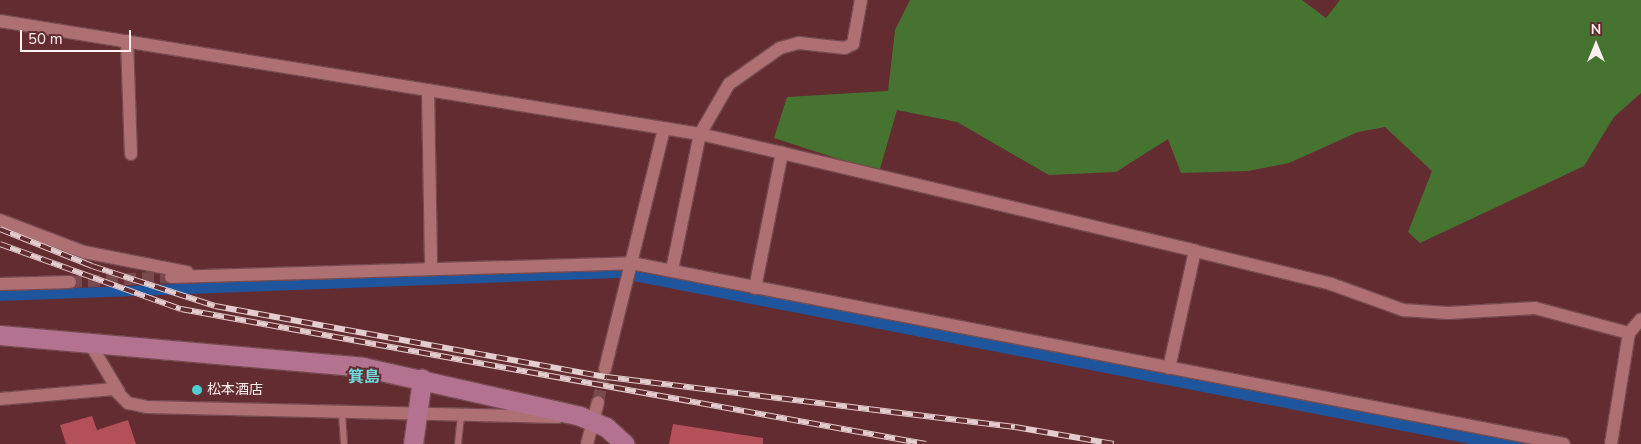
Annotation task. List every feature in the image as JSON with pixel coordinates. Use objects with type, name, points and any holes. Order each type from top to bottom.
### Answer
[{"type":"street","points":[[672,270],[700,134],[729,84],[780,48],[799,43],[845,48],[853,44],[862,0]]},
{"type":"street","points":[[0,21],[700,134],[1331,284],[1403,310],[1448,313],[1535,308],[1629,333]]},
{"type":"street","points":[[127,41],[131,154]]},
{"type":"street","points":[[428,90],[431,266]]},
{"type":"street","points":[[605,369],[664,128]]},
{"type":"street","points":[[755,288],[782,153]]},
{"type":"street","points":[[0,220],[84,252],[211,277]]},
{"type":"street","points":[[1169,368],[1194,251]]},
{"type":"street","points":[[171,277],[211,277],[431,266],[631,263],[1564,444]]},
{"type":"street","points":[[0,284],[70,282]]},
{"type":"street","points":[[1611,444],[1629,333],[1641,319]]},
{"type":"street","points":[[0,335],[316,362],[422,379],[587,418],[625,444]]},
{"type":"street","points":[[89,342],[119,392],[128,403],[139,407],[418,416],[587,418]]},
{"type":"street","points":[[413,444],[422,379]]},
{"type":"street","points":[[0,398],[103,388],[119,392]]},
{"type":"street","points":[[587,444],[587,418],[598,402]]},
{"type":"lane","points":[[342,414],[344,444]]},
{"type":"lane","points":[[458,444],[461,417]]},
{"type":"green space","points":[[910,0],[1302,0],[1326,18],[1340,0],[1641,0],[1641,93],[1614,117],[1584,166],[1420,243],[1408,232],[1432,171],[1385,127],[1358,132],[1289,163],[1248,171],[1181,173],[1168,139],[1116,172],[1049,175],[957,122],[897,110],[879,172],[774,138],[787,97],[888,91],[895,30]]},
{"type":"water","points":[[609,267],[769,294],[1530,444],[1470,444],[618,278],[0,301],[0,291]]},
{"type":"building","points":[[92,416],[97,430],[128,420],[136,444],[66,444],[60,425]]},
{"type":"building","points":[[673,424],[763,438],[763,444],[669,444]]},
{"type":"tunnel","points":[[70,282],[171,277]]},
{"type":"tunnel","points":[[598,402],[605,369]]},
{"type":"railway","points":[[0,229],[92,266],[215,306],[607,377],[1015,427],[1114,444]]},
{"type":"railway","points":[[0,244],[181,309],[926,444]]},
{"type":"place","name":"松本酒店","points":[[197,390]]},
{"type":"district","name":"箕島","points":[[364,377]]}]
